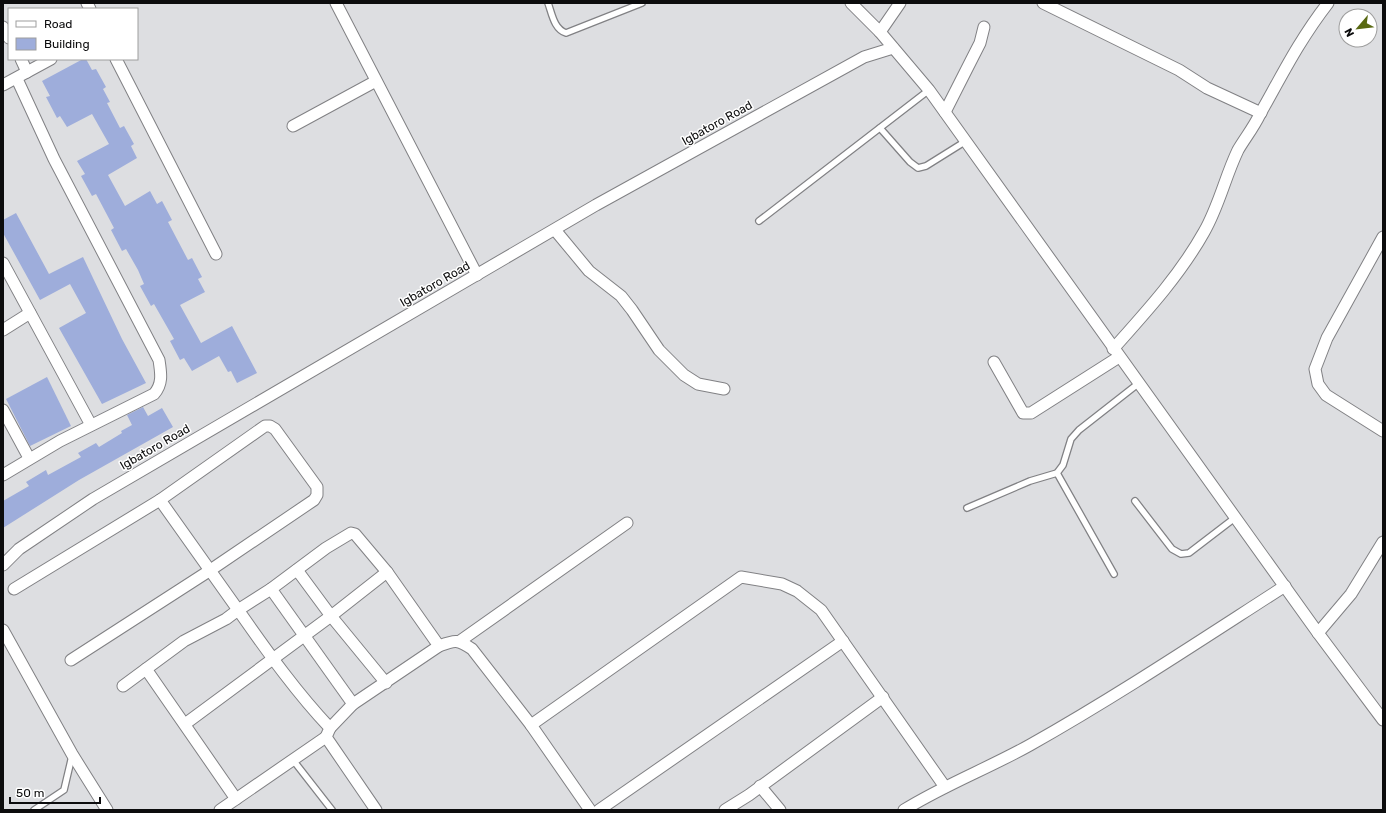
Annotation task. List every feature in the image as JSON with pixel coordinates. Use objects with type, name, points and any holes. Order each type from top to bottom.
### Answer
[{"type":"street","points":[[336,3],[477,275]]},
{"type":"street","points":[[851,3],[880,32],[929,90],[1116,353],[1236,517],[1318,633],[1383,720]]},
{"type":"street","points":[[880,32],[900,3]]},
{"type":"street","points":[[1043,3],[1179,70],[1207,88],[1261,113]]},
{"type":"street","points":[[994,362],[1023,413],[1027,414],[1031,413],[1116,353],[1180,269],[1204,231],[1220,197],[1238,150],[1261,113],[1293,53],[1328,3]]},
{"type":"street","points":[[945,112],[980,44],[984,27]]},
{"type":"street","name":"Igbatoro Road","points":[[3,565],[19,549],[93,499],[477,275],[864,57],[894,48]]},
{"type":"street","points":[[21,60],[27,72]]},
{"type":"street","points":[[3,85],[49,60]]},
{"type":"street","points":[[117,60],[216,254]]},
{"type":"street","points":[[3,475],[29,458],[154,394],[159,388],[161,378],[159,360],[54,159],[17,78]]},
{"type":"street","points":[[293,126],[376,81]]},
{"type":"street","points":[[555,230],[589,270],[621,296],[659,350],[684,374],[698,384],[724,389]]},
{"type":"street","points":[[1383,237],[1327,338],[1315,369],[1318,384],[1326,394],[1383,430]]},
{"type":"street","points":[[3,263],[91,425]]},
{"type":"street","points":[[3,330],[30,313]]},
{"type":"street","points":[[3,410],[29,458]]},
{"type":"street","points":[[14,589],[160,500],[265,426],[270,426],[275,429],[317,487],[317,495],[314,500],[209,571],[71,660]]},
{"type":"street","points":[[160,500],[272,659],[328,733],[376,810]]},
{"type":"street","points":[[460,641],[627,524]]},
{"type":"street","points":[[123,686],[184,641],[214,626],[271,589],[326,548],[351,533],[355,534],[387,572],[440,646]]},
{"type":"street","points":[[1318,633],[1351,594],[1383,542]]},
{"type":"street","points":[[297,570],[331,616],[386,683]]},
{"type":"street","points":[[185,724],[331,616],[387,572]]},
{"type":"street","points":[[531,725],[741,577],[782,584],[797,591],[821,610],[884,697],[945,787]]},
{"type":"street","points":[[904,810],[945,787],[1029,746],[1285,586]]},
{"type":"street","points":[[271,589],[353,704]]},
{"type":"street","points":[[3,630],[72,754],[107,810]]},
{"type":"street","points":[[220,810],[293,760],[328,733],[353,704],[440,646],[453,641],[460,641],[472,649],[531,725],[590,810]]},
{"type":"street","points":[[599,810],[843,641]]},
{"type":"street","points":[[146,669],[236,799]]},
{"type":"street","points":[[725,810],[884,697]]},
{"type":"street","points":[[760,786],[780,810]]},
{"type":"lane","points":[[548,3],[556,25],[560,31],[566,33],[642,3]]},
{"type":"lane","points":[[759,221],[929,90]]},
{"type":"lane","points":[[880,128],[910,162],[918,168],[926,166],[966,141]]},
{"type":"lane","points":[[967,508],[1030,481],[1057,473],[1064,465],[1071,439],[1079,430],[1139,384]]},
{"type":"lane","points":[[1057,473],[1114,574]]},
{"type":"lane","points":[[1135,501],[1172,549],[1181,554],[1189,553],[1236,517]]},
{"type":"lane","points":[[34,810],[64,790],[72,754]]},
{"type":"lane","points":[[293,760],[332,810]]},
{"type":"building","points":[[81,60],[87,60],[92,70],[96,69],[106,87],[103,89],[110,102],[107,103],[120,128],[124,126],[134,144],[131,146],[137,158],[108,175],[125,206],[150,191],[157,204],[162,201],[172,220],[168,222],[188,260],[192,258],[202,277],[198,279],[205,292],[180,305],[201,343],[232,326],[257,373],[237,383],[231,371],[228,372],[219,356],[192,371],[184,358],[180,360],[170,341],[174,339],[154,304],[151,306],[140,286],[144,284],[138,270],[126,249],[122,251],[111,230],[114,228],[96,194],[92,196],[81,176],[85,174],[77,161],[109,144],[92,114],[67,127],[60,116],[57,118],[46,97],[50,96],[42,81]]},
{"type":"building","points":[[16,213],[49,274],[83,257],[122,339],[146,383],[102,404],[59,328],[86,313],[70,284],[40,300],[3,233],[3,220]]},
{"type":"building","points":[[47,377],[71,426],[30,446],[6,399]]},
{"type":"building","points":[[143,407],[148,416],[162,408],[173,427],[79,480],[3,528],[3,501],[29,486],[26,482],[46,470],[48,475],[81,457],[78,453],[96,443],[99,447],[122,433],[121,431],[132,425],[127,415]]}]
